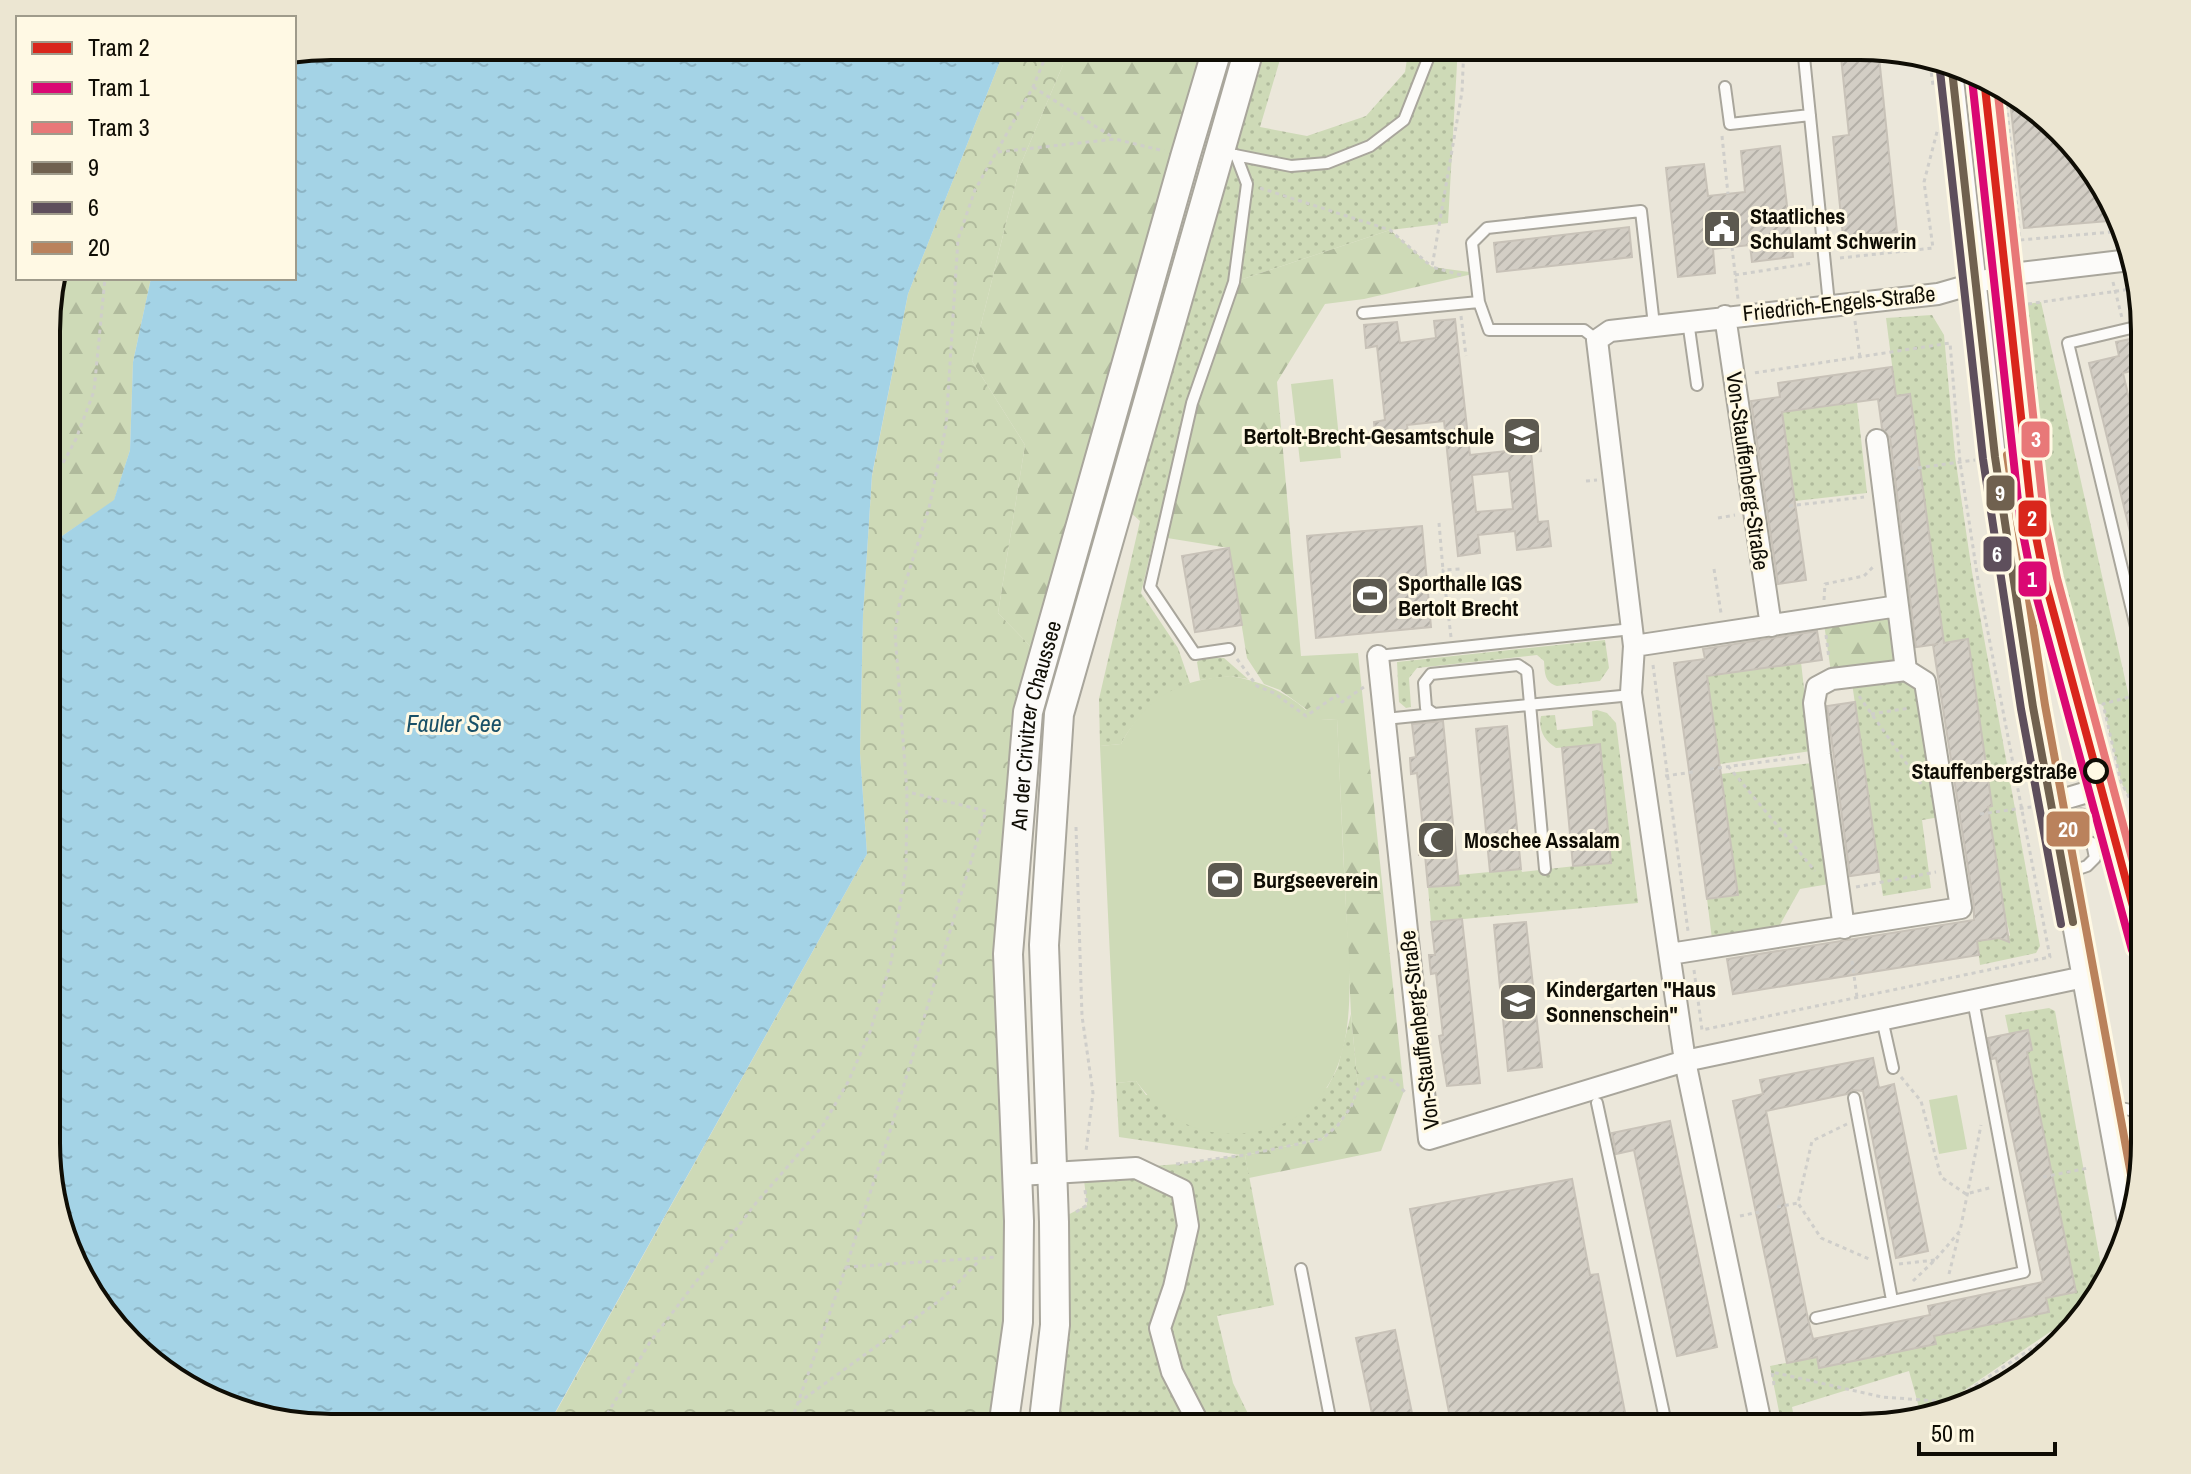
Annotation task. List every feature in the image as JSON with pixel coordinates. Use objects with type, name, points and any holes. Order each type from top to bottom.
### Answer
[{"type":"street","name":"An der Crivitzer Chaussee","points":[[1005,1414],[1018,1322],[1019,1175],[1008,954],[1028,712],[1214,60]]},
{"type":"street","name":"An der Crivitzer Chaussee","points":[[1045,1414],[1055,1325],[1044,945],[1059,714],[1227,153],[1247,60]]},
{"type":"street","points":[[1953,76],[1995,457],[2033,707],[2124,1202]]},
{"type":"street","name":"Friedrich-Engels-Straße","points":[[1597,340],[1610,331],[1938,294],[2017,273],[2122,261]]},
{"type":"street","name":"Von-Stauffenberg-Straße","points":[[1733,315],[1734,376],[1771,626]]},
{"type":"street","points":[[1597,340],[1639,640],[1632,695],[1685,1061],[1759,1413]]},
{"type":"street","points":[[1877,440],[1906,670]]},
{"type":"street","points":[[1639,640],[1724,633],[1898,606]]},
{"type":"street","name":"Von-Stauffenberg-Straße","points":[[1378,656],[1429,1139],[1685,1061],[2084,977]]},
{"type":"street","points":[[1670,954],[1844,928],[1961,908],[1925,682],[1906,670],[1832,679],[1817,687],[1814,703],[1844,928]]},
{"type":"street","points":[[2051,803],[2101,788]]},
{"type":"street","points":[[1019,1175],[1136,1168],[1182,1190],[1188,1226],[1174,1287],[1160,1328],[1172,1372],[1193,1413]]},
{"type":"lane","points":[[1227,153],[1291,166],[1327,163],[1370,146],[1404,120],[1428,60]]},
{"type":"lane","points":[[1804,60],[1829,304]]},
{"type":"lane","points":[[1725,87],[1730,124],[1810,115]]},
{"type":"lane","points":[[1227,153],[1247,184],[1234,282],[1192,403],[1150,587],[1195,654],[1229,649]]},
{"type":"lane","points":[[1597,340],[1584,330],[1489,330],[1479,302],[1472,243],[1487,228],[1641,211],[1654,325]]},
{"type":"lane","points":[[1363,313],[1479,302]]},
{"type":"lane","points":[[1688,321],[1697,385]]},
{"type":"lane","points":[[2130,328],[2068,343],[2130,601]]},
{"type":"lane","points":[[1378,656],[1452,648],[1639,640]]},
{"type":"lane","points":[[1434,714],[1426,708],[1424,683],[1431,674],[1518,665],[1527,671],[1545,869]]},
{"type":"lane","points":[[1385,719],[1632,695]]},
{"type":"lane","points":[[2057,837],[2092,843],[2095,858],[2087,866],[2064,874]]},
{"type":"lane","points":[[1816,1318],[2024,1272],[1973,1000]]},
{"type":"lane","points":[[1882,1019],[1893,1068]]},
{"type":"lane","points":[[1854,1098],[1892,1300]]},
{"type":"lane","points":[[1597,1103],[1664,1413]]},
{"type":"lane","points":[[2107,1105],[2130,1110]]},
{"type":"lane","points":[[2119,1173],[2129,1170]]},
{"type":"lane","points":[[1301,1269],[1329,1413]]},
{"type":"path","points":[[607,1414],[650,1342],[756,1203],[822,1127],[848,1082],[870,1032],[891,962],[906,867],[907,792],[895,633],[900,600],[929,508],[946,426],[958,239],[975,190],[1033,87],[1044,60]]},
{"type":"path","points":[[1432,267],[1462,92],[1463,60]]},
{"type":"path","points":[[1931,70],[1933,86]]},
{"type":"path","points":[[1033,87],[1115,139],[1185,157]]},
{"type":"path","points":[[2006,103],[2020,240],[2112,232]]},
{"type":"path","points":[[1735,275],[1807,265],[1825,259],[1933,248],[1924,182],[1938,130],[1936,115]]},
{"type":"path","points":[[1722,136],[1728,194]]},
{"type":"path","points":[[998,152],[1115,139]]},
{"type":"path","points":[[1247,184],[1390,230],[1432,267],[1461,276],[1477,273]]},
{"type":"path","points":[[1732,247],[1735,275],[1733,315]]},
{"type":"path","points":[[2109,263],[2125,329]]},
{"type":"path","points":[[60,469],[76,439],[94,391],[103,280]]},
{"type":"path","points":[[2028,304],[2127,290]]},
{"type":"path","points":[[1852,302],[1860,357]]},
{"type":"path","points":[[1459,305],[1466,356]]},
{"type":"path","points":[[1639,640],[1666,776],[1702,1030],[2050,957],[1978,580],[1960,462],[1950,343],[1734,376]]},
{"type":"path","points":[[1910,469],[1995,457]]},
{"type":"path","points":[[1789,506],[1884,494]]},
{"type":"path","points":[[1439,523],[1452,648]]},
{"type":"path","points":[[1891,548],[1864,576],[1825,584],[1823,617],[1832,679],[1860,696],[1921,784]]},
{"type":"path","points":[[1443,570],[1460,569]]},
{"type":"path","points":[[1714,569],[1724,633]]},
{"type":"path","points":[[1229,649],[1257,686],[1291,703],[1306,716],[1337,695],[1342,702],[1362,689]]},
{"type":"path","points":[[2130,697],[2103,704],[2121,782],[2130,799]]},
{"type":"path","points":[[1871,714],[1929,706]]},
{"type":"path","points":[[1710,769],[1820,755]]},
{"type":"path","points":[[1728,766],[1840,895],[1955,869]]},
{"type":"path","points":[[1645,780],[1693,772]]},
{"type":"path","points":[[794,1414],[888,1138],[986,811],[907,792]]},
{"type":"path","points":[[1980,814],[2051,803]]},
{"type":"path","points":[[1076,827],[1082,1016],[1093,1093],[1083,1172]]},
{"type":"path","points":[[1852,961],[1857,997]]},
{"type":"path","points":[[1893,1068],[1921,1101],[1941,1177],[1966,1194],[2007,1184]]},
{"type":"path","points":[[1136,1168],[1245,1155],[1322,1139],[1338,1125],[1351,1107],[1358,1088],[1367,1079],[1379,1076],[1394,1081],[1411,1100]]},
{"type":"path","points":[[1945,1290],[1983,1118]]},
{"type":"path","points":[[1858,1119],[1812,1141],[1798,1203],[1821,1238],[1886,1266],[1935,1260]]},
{"type":"path","points":[[2043,1177],[2088,1168]]},
{"type":"path","points":[[1777,1207],[1798,1203]]},
{"type":"path","points":[[1740,1216],[1759,1212]]},
{"type":"path","points":[[1892,1300],[1935,1260],[1960,1231]]},
{"type":"path","points":[[846,1267],[999,1257]]},
{"type":"path","points":[[798,1403],[943,1298],[981,1259]]},
{"type":"path","points":[[1974,1389],[2047,1339]]},
{"type":"path","points":[[1772,1372],[1882,1397],[1937,1403]]},
{"type":"green space","points":[[1000,60],[1065,60],[1020,166],[972,361],[1025,445],[998,613],[1036,652],[1008,954],[1019,1175],[1003,1414],[555,1414],[867,854],[860,753],[863,615],[872,476],[908,294]]},
{"type":"green space","points":[[1065,60],[1199,60],[1149,232],[1036,652],[998,613],[1025,445],[972,361],[1020,166]]},
{"type":"green space","points":[[1263,60],[1280,60],[1260,127],[1307,136],[1366,116],[1405,72],[1407,60],[1457,60],[1448,223],[1390,230],[1234,282],[1161,537],[1155,534],[1141,593],[1178,648],[1190,683],[1169,693],[1150,708],[1133,725],[1121,744],[1100,746],[1099,699],[1140,521],[1130,512]]},
{"type":"green space","points":[[1390,230],[1432,267],[1477,273],[1364,299],[1325,304],[1277,382],[1301,656],[1358,653],[1404,1091],[1381,1151],[1249,1178],[1245,1155],[1322,1139],[1338,1125],[1351,1107],[1358,1088],[1351,1014],[1337,719],[1321,720],[1280,690],[1264,684],[1247,658],[1229,548],[1161,537],[1192,403],[1234,282]]},
{"type":"green space","points":[[65,280],[151,280],[133,362],[130,450],[114,501],[62,536],[60,541],[60,331]]},
{"type":"green space","points":[[2041,302],[2130,697],[2130,799],[2121,782],[2103,705],[2086,700],[2055,578],[2043,515],[2020,305]]},
{"type":"green space","points":[[1932,315],[1944,335],[1955,456],[1972,572],[2040,946],[2036,953],[1980,965],[1977,941],[2006,940],[2010,935],[1979,808],[1992,806],[1968,640],[1944,643],[1920,474],[1896,396],[1886,318]]},
{"type":"green space","points":[[1333,379],[1341,458],[1300,462],[1291,384]]},
{"type":"green space","points":[[1857,402],[1867,493],[1795,501],[1782,412]]},
{"type":"green space","points":[[1898,606],[1906,670],[1832,679],[1823,617]]},
{"type":"green space","points":[[1605,640],[1609,668],[1600,681],[1557,686],[1546,676],[1544,661],[1537,655],[1417,668],[1409,678],[1411,707],[1406,708],[1399,702],[1397,662]]},
{"type":"green space","points":[[1201,658],[1224,658],[1248,679],[1231,676],[1200,680],[1197,662]]},
{"type":"green space","points":[[1801,662],[1811,751],[1720,764],[1707,676]]},
{"type":"green space","name":"Burgseeverein","points":[[1231,676],[1271,688],[1306,710],[1315,704],[1321,712],[1321,720],[1337,719],[1349,1003],[1345,1040],[1334,1074],[1316,1102],[1286,1122],[1245,1133],[1228,1134],[1183,1123],[1158,1105],[1136,1081],[1116,1083],[1100,746],[1121,744],[1141,714],[1166,694],[1195,681]]},
{"type":"green space","points":[[1905,677],[1919,686],[1940,817],[1922,820],[1931,888],[1883,896],[1852,683]]},
{"type":"green space","points":[[1592,711],[1607,713],[1616,723],[1638,903],[1431,922],[1428,887],[1458,885],[1458,875],[1521,869],[1522,872],[1611,862],[1600,745],[1556,748],[1545,738],[1540,726],[1541,716],[1555,715],[1557,730],[1593,726]]},
{"type":"green space","points":[[1812,763],[1829,884],[1800,889],[1777,930],[1712,939],[1707,899],[1738,894],[1721,774]]},
{"type":"green space","points":[[2049,1008],[2055,1011],[2101,1266],[2085,1294],[2061,1324],[1955,1397],[1919,1407],[1909,1371],[1792,1407],[1793,1413],[1779,1413],[1770,1366],[2049,1312],[2046,1298],[2076,1292],[2027,1052],[2032,1050],[2028,1031],[2009,1034],[2005,1015]]},
{"type":"green space","points":[[1351,1014],[1358,1088],[1351,1107],[1338,1125],[1322,1139],[1245,1155],[1274,1305],[1217,1316],[1233,1383],[1248,1413],[1044,1414],[1054,1222],[1087,1205],[1083,1172],[1190,1163],[1241,1155],[1119,1137],[1116,1083],[1136,1081],[1146,1095],[1327,1088],[1338,1067]]},
{"type":"green space","points":[[1957,1095],[1967,1149],[1939,1154],[1929,1100]]},
{"type":"water","name":"Fauler See","points":[[1000,60],[908,294],[872,475],[863,615],[860,753],[867,854],[554,1414],[331,1414],[278,1409],[244,1400],[180,1368],[139,1335],[106,1294],[74,1230],[62,1179],[60,1143],[60,541],[62,536],[114,500],[130,450],[133,362],[151,280],[296,280],[296,62]]},
{"type":"building","points":[[1841,60],[1879,61],[1897,232],[1843,236],[1833,137],[1849,135]]},
{"type":"building","points":[[2011,106],[2052,139],[2075,166],[2095,195],[2107,221],[2024,228]]},
{"type":"building","points":[[1780,146],[1793,257],[1752,262],[1750,245],[1713,249],[1715,273],[1678,277],[1666,168],[1704,164],[1708,196],[1745,192],[1741,151]]},
{"type":"building","points":[[1629,227],[1632,257],[1497,272],[1494,243]]},
{"type":"building","name":"Bertolt-Brecht-Gesamtschule","points":[[1455,319],[1470,455],[1507,451],[1505,430],[1538,427],[1541,451],[1531,452],[1538,522],[1548,521],[1551,546],[1517,550],[1515,531],[1478,535],[1480,553],[1458,556],[1444,421],[1407,425],[1409,442],[1376,445],[1374,422],[1385,420],[1377,346],[1366,348],[1364,325],[1397,322],[1400,343],[1436,338],[1434,321]],"holes":[[[1509,471],[1513,509],[1476,512],[1472,475]]]},
{"type":"building","points":[[2130,339],[2130,371],[2123,373],[2130,403],[2130,532],[2089,363],[2119,356],[2116,342]]},
{"type":"building","points":[[1892,367],[1896,396],[1910,394],[1944,643],[1968,639],[1992,806],[1988,807],[2009,942],[1999,938],[1977,941],[1979,955],[1733,994],[1727,959],[1974,920],[1933,645],[1938,644],[1916,647],[1890,438],[1882,428],[1878,399],[1782,412],[1806,580],[1778,584],[1751,401],[1780,397],[1778,383]]},
{"type":"building","name":"Sporthalle IGS Bertolt Brecht","points":[[1422,526],[1431,627],[1316,638],[1307,536]]},
{"type":"building","points":[[1229,548],[1242,625],[1195,632],[1182,556]]},
{"type":"building","points":[[1817,631],[1822,660],[1707,676],[1738,895],[1707,899],[1674,663],[1705,659],[1703,649]]},
{"type":"building","points":[[1855,702],[1879,872],[1850,876],[1827,706]]},
{"type":"building","points":[[1443,721],[1459,885],[1428,887],[1425,855],[1419,855],[1418,838],[1424,838],[1417,773],[1411,774],[1410,758],[1416,757],[1412,724]]},
{"type":"building","points":[[1507,726],[1521,869],[1490,872],[1476,729]]},
{"type":"building","points":[[1600,744],[1611,863],[1573,866],[1562,748]]},
{"type":"building","points":[[2081,808],[2087,810],[2087,822],[2081,824],[2075,822],[2073,816],[2075,810]]},
{"type":"building","points":[[1462,919],[1480,1083],[1447,1086],[1439,1036],[1443,1035],[1436,973],[1431,974],[1429,955],[1435,955],[1431,922]]},
{"type":"building","points":[[1526,922],[1542,1067],[1508,1071],[1494,925]]},
{"type":"building","points":[[2028,1030],[2032,1050],[2027,1052],[2076,1292],[2046,1298],[2049,1312],[1934,1336],[1936,1344],[1819,1368],[1817,1357],[1787,1363],[1733,1101],[1763,1094],[1760,1080],[1873,1058],[1879,1088],[1894,1084],[1928,1251],[1896,1258],[1863,1091],[1852,1090],[1847,1094],[1766,1111],[1808,1319],[1813,1339],[1930,1315],[1928,1306],[2043,1282],[1996,1058],[1992,1059],[1988,1038]]},
{"type":"building","points":[[1670,1121],[1717,1347],[1677,1356],[1634,1150],[1616,1154],[1612,1133]]},
{"type":"building","points":[[1572,1179],[1590,1275],[1598,1274],[1625,1413],[1449,1413],[1410,1209]]},
{"type":"building","points":[[1395,1330],[1412,1413],[1372,1413],[1356,1338]]},
{"type":"tram line","name":"1","points":[[1973,85],[2020,519],[2033,584],[2130,943]]},
{"type":"tram line","name":"2","points":[[1985,91],[2032,517],[2045,581],[2130,895]]},
{"type":"tram line","name":"3","points":[[1999,99],[2044,515],[2057,578],[2130,851]]},
{"type":"transit line","name":"6","points":[[1940,72],[1983,459],[2021,709],[2061,924]]},
{"type":"transit line","name":"9","points":[[1953,76],[1995,457],[2033,707],[2073,922]]},
{"type":"transit line","name":"20","points":[[2007,455],[2045,705],[2129,1166]]},
{"type":"place","name":"Staatliches Schulamt Schwerin","points":[[1722,229]]},
{"type":"place","name":"Bertolt-Brecht-Gesamtschule","points":[[1522,436]]},
{"type":"place","name":"Sporthalle IGS Bertolt Brecht","points":[[1370,596]]},
{"type":"place","name":"Stauffenbergstraße","points":[[2096,771]]},
{"type":"place","name":"Moschee Assalam","points":[[1436,840]]},
{"type":"place","name":"Burgseeverein","points":[[1225,880]]},
{"type":"place","name":"Kindergarten \"Haus Sonnenschein\"","points":[[1518,1002]]}]
